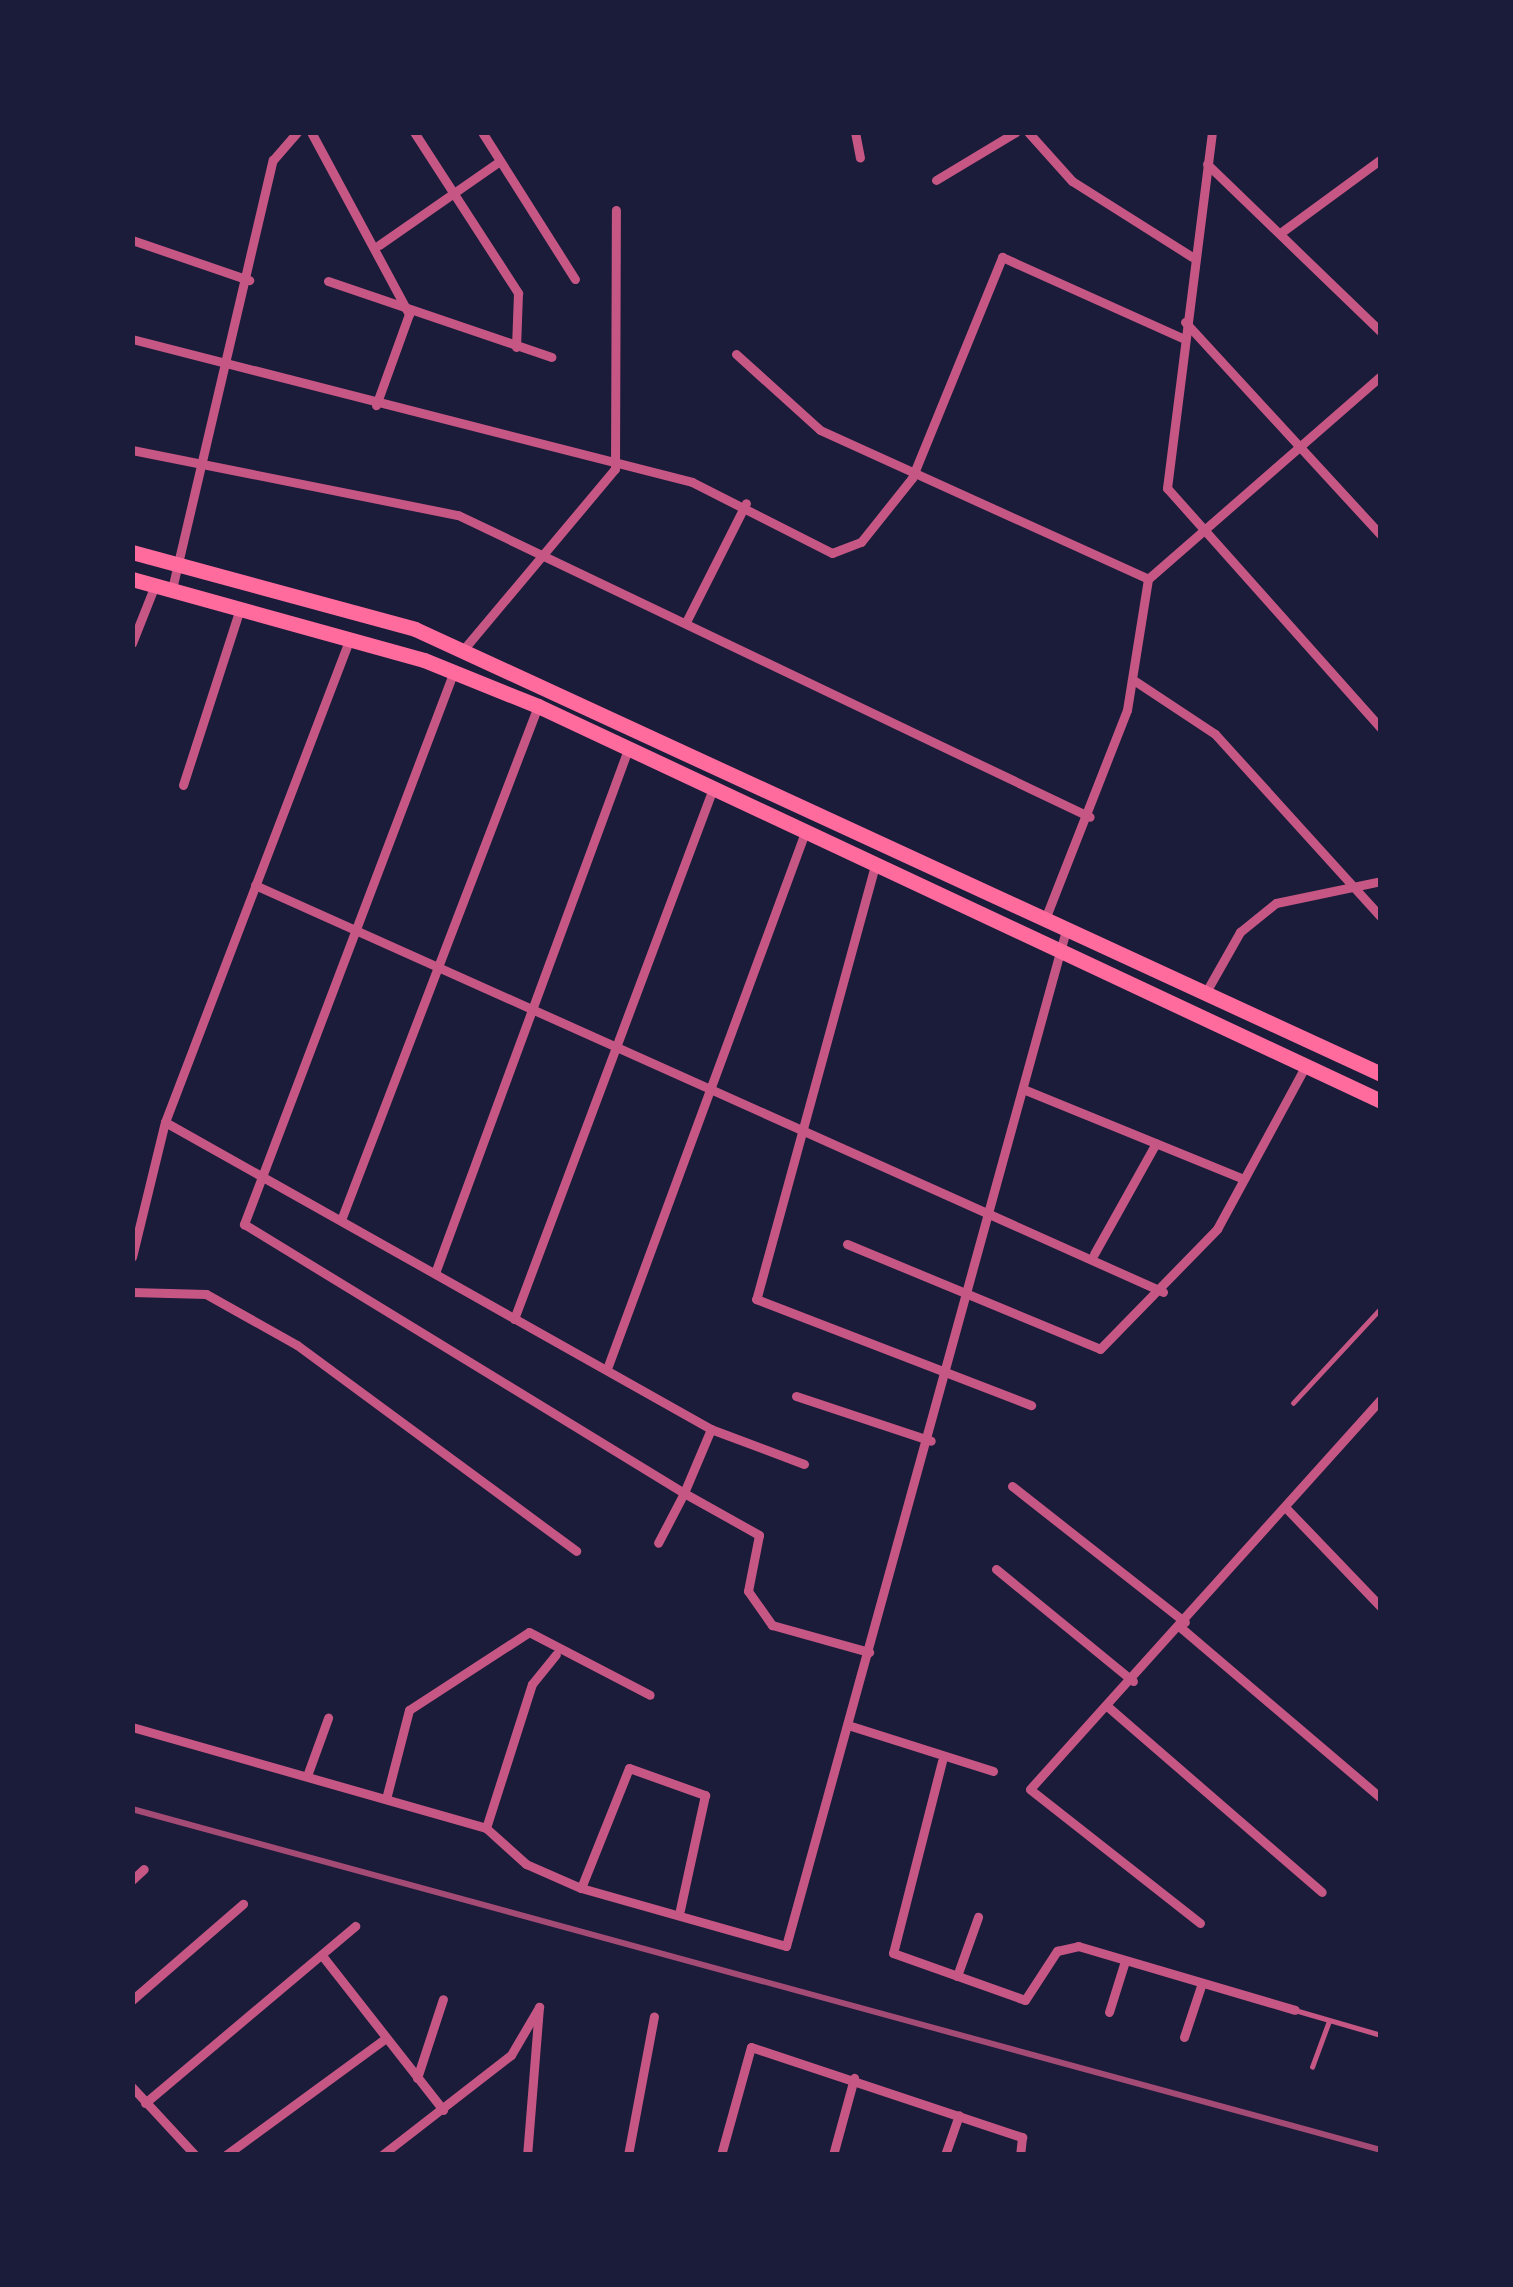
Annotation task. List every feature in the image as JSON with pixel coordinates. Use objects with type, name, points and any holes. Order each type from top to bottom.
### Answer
[{"type":"highway","points":[[132,552],[463,650],[1048,914],[1381,1075]]},
{"type":"highway","points":[[132,579],[350,638],[454,671],[538,706],[874,869],[1381,1101]]},
{"type":"street","points":[[132,643],[177,565],[196,466],[228,364],[273,160],[297,132]]},
{"type":"street","points":[[311,132],[379,245],[409,314],[376,405]]},
{"type":"street","points":[[414,132],[518,293],[516,347]]},
{"type":"street","points":[[482,132],[575,279]]},
{"type":"street","points":[[855,132],[860,158]]},
{"type":"street","points":[[936,181],[1016,132]]},
{"type":"street","points":[[1028,132],[1072,181],[1192,257]]},
{"type":"street","points":[[1212,132],[1181,338],[1167,488],[1381,728]]},
{"type":"street","points":[[1283,231],[1381,160]]},
{"type":"street","points":[[379,245],[500,161]]},
{"type":"street","points":[[1207,164],[1283,231],[1381,332]]},
{"type":"street","points":[[463,650],[614,470],[616,210]]},
{"type":"street","points":[[132,240],[249,280]]},
{"type":"street","points":[[132,339],[614,470],[653,470],[746,503],[844,553],[912,478],[1002,257],[1181,338]]},
{"type":"street","points":[[328,281],[409,314],[551,357]]},
{"type":"street","points":[[1185,322],[1294,446],[1381,535]]},
{"type":"street","points":[[736,354],[799,417],[912,478],[1148,579]]},
{"type":"street","points":[[1048,914],[1090,817],[1135,681],[1148,579],[1200,524],[1381,376]]},
{"type":"street","points":[[132,450],[458,515],[1090,817]]},
{"type":"street","points":[[686,622],[746,503]]},
{"type":"street","points":[[183,785],[240,608]]},
{"type":"street","points":[[132,1257],[165,1122],[350,638]]},
{"type":"street","points":[[454,671],[350,927],[244,1224],[253,1238],[418,1325],[759,1535],[748,1591],[772,1625],[869,1652]]},
{"type":"street","points":[[1135,681],[1215,734],[1381,917]]},
{"type":"street","points":[[341,1220],[538,706]]},
{"type":"street","points":[[435,1273],[627,752]]},
{"type":"street","points":[[514,1318],[622,1052],[712,791]]},
{"type":"street","points":[[608,1366],[804,835]]},
{"type":"street","points":[[874,869],[799,1130],[759,1304],[950,1368],[1031,1405]]},
{"type":"street","points":[[1206,992],[1256,917],[1346,880],[1381,881]]},
{"type":"street","points":[[255,885],[441,964],[622,1052],[799,1130],[1094,1253],[1163,1292]]},
{"type":"street","points":[[132,1727],[387,1795],[486,1828],[526,1864],[581,1888],[680,1910],[786,1946],[931,1442],[1067,925]]},
{"type":"street","points":[[847,1244],[973,1289],[1097,1349],[1163,1292],[1243,1179],[1306,1065]]},
{"type":"street","points":[[1023,1089],[1243,1179]]},
{"type":"street","points":[[165,1122],[608,1366],[711,1429],[804,1464]]},
{"type":"street","points":[[1094,1253],[1156,1143]]},
{"type":"street","points":[[132,1199],[145,1202]]},
{"type":"street","points":[[132,1292],[206,1294],[298,1346],[576,1551]]},
{"type":"street","points":[[796,1396],[931,1442]]},
{"type":"street","points":[[1200,1923],[1030,1790],[1132,1682],[1381,1399]]},
{"type":"street","points":[[658,1543],[711,1429]]},
{"type":"street","points":[[1012,1486],[1183,1624],[1381,1798]]},
{"type":"street","points":[[1286,1508],[1381,1607]]},
{"type":"street","points":[[996,1569],[1132,1682]]},
{"type":"street","points":[[387,1795],[402,1723],[424,1696],[529,1632],[556,1654],[650,1695]]},
{"type":"street","points":[[486,1828],[532,1684],[556,1654]]},
{"type":"street","points":[[1107,1706],[1322,1892]]},
{"type":"street","points":[[308,1773],[328,1718]]},
{"type":"street","points":[[851,1726],[942,1761],[993,1771]]},
{"type":"street","points":[[942,1761],[889,1949],[1035,1999],[1066,1946],[1295,2010]]},
{"type":"street","points":[[581,1888],[628,1768],[697,1790],[709,1805],[680,1910]]},
{"type":"street","points":[[132,1880],[144,1869]]},
{"type":"street","points":[[132,2000],[243,1904]]},
{"type":"street","points":[[957,1976],[979,1917]]},
{"type":"street","points":[[145,2103],[324,1958],[356,1926]]},
{"type":"street","points":[[324,1958],[443,2110]]},
{"type":"street","points":[[1108,2012],[1125,1960]]},
{"type":"street","points":[[1184,2037],[1202,1983]]},
{"type":"street","points":[[417,2078],[442,1999]]},
{"type":"street","points":[[382,2155],[511,2055],[542,2008],[527,2155]]},
{"type":"street","points":[[628,2155],[654,2016]]},
{"type":"street","points":[[226,2155],[386,2038]]},
{"type":"street","points":[[721,2155],[751,2047],[1022,2138],[1020,2155]]},
{"type":"street","points":[[833,2155],[854,2078]]},
{"type":"street","points":[[132,2087],[195,2155]]},
{"type":"street","points":[[945,2155],[959,2115]]},
{"type":"lane","points":[[1293,1402],[1381,1308]]},
{"type":"lane","points":[[1295,2010],[1381,2035]]},
{"type":"lane","points":[[1312,2067],[1329,2020]]},
{"type":"railway","points":[[132,1809],[1381,2150]]}]
